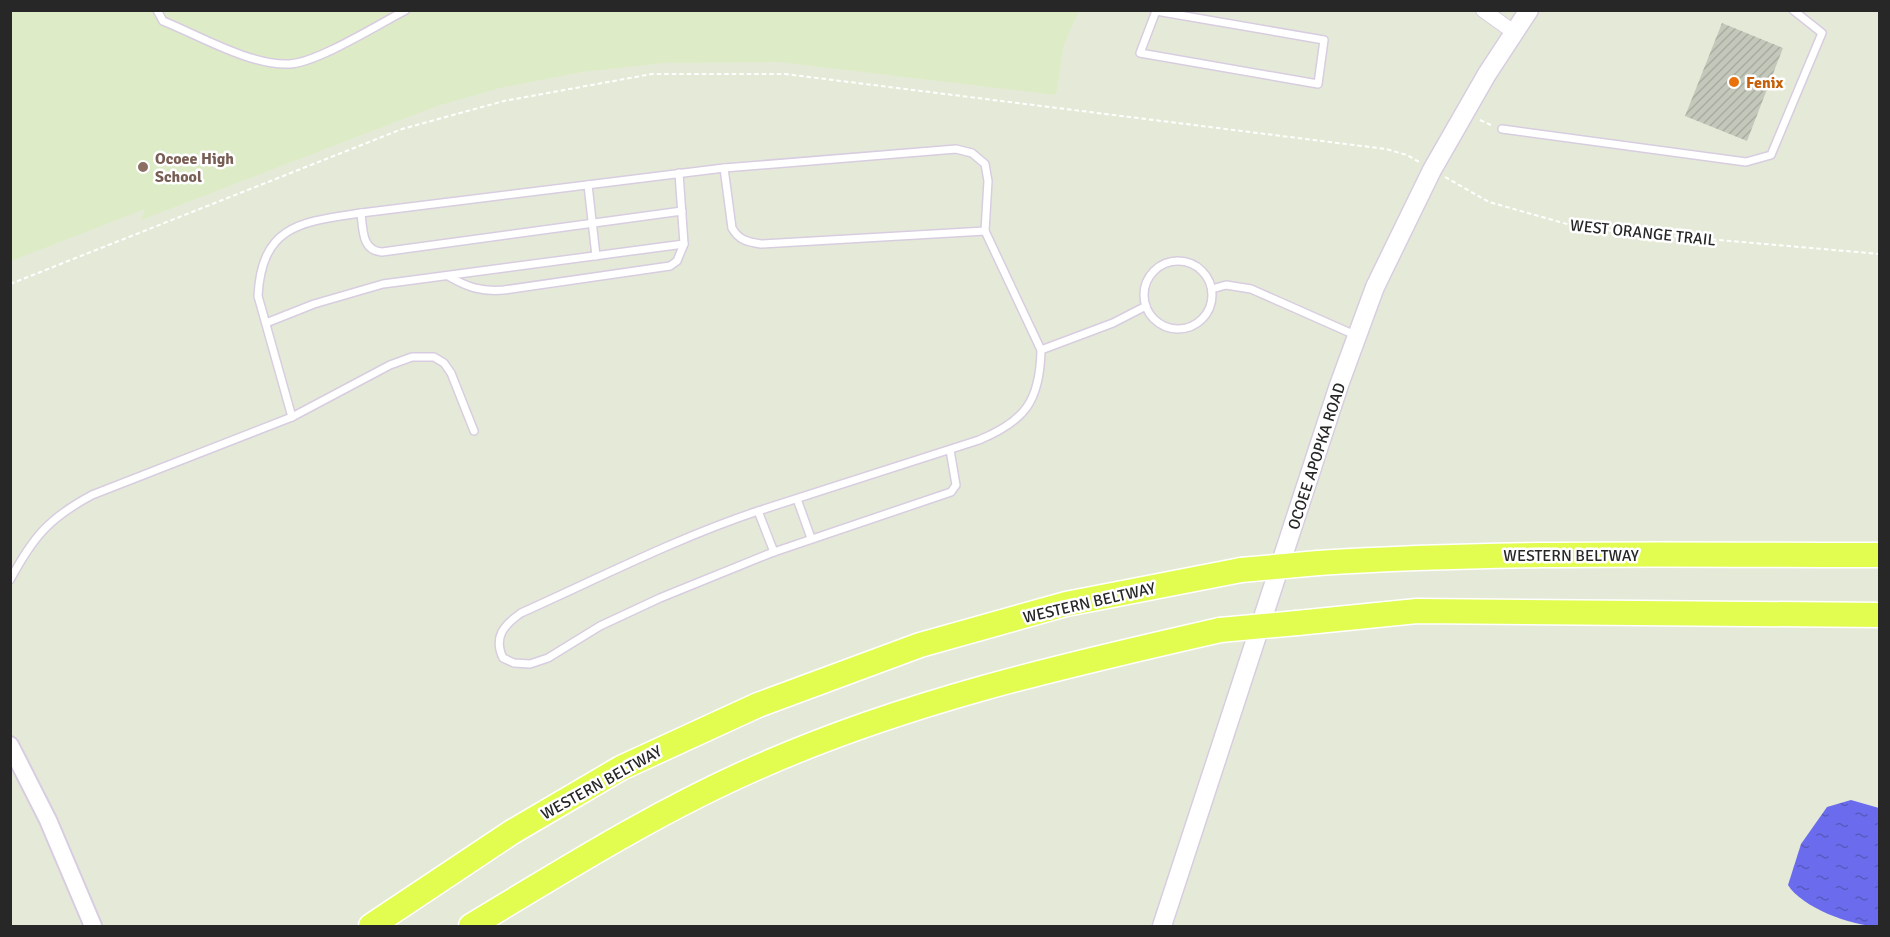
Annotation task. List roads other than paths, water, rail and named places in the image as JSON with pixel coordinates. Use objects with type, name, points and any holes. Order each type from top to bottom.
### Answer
[{"type":"highway","name":"WESTERN BELTWAY","points":[[378,921],[512,832],[621,768],[758,705],[920,645],[1066,604],[1240,570],[1423,556],[1880,555]]},
{"type":"highway","points":[[471,927],[626,832],[756,768],[885,718],[1029,674],[1220,630],[1428,611],[1880,615]]},
{"type":"main road","name":"OCOEE APOPKA ROAD","points":[[1162,927],[1375,287],[1432,170],[1463,114],[1529,10]]},
{"type":"street","points":[[1483,10],[1515,33]]},
{"type":"street","points":[[10,745],[48,820],[93,927]]},
{"type":"lane","points":[[157,10],[163,21],[257,60],[290,64],[312,58],[406,10]]},
{"type":"lane","points":[[1502,129],[1746,162],[1771,155],[1822,33],[1793,10]]},
{"type":"lane","points":[[1156,11],[1173,12],[1324,40],[1318,84],[1140,52],[1156,11]]},
{"type":"lane","points":[[292,417],[258,296],[265,258],[288,230],[310,220],[679,173],[956,148],[972,153],[985,164],[988,181],[986,231],[1041,350],[1038,382],[1024,411],[1007,429],[950,450],[758,511],[685,539],[521,613],[507,623],[500,633],[498,648],[503,658],[514,663],[530,664],[548,658],[600,626],[650,602],[811,538],[951,492],[956,485],[950,450]]},
{"type":"lane","points":[[724,168],[732,228],[736,236],[745,241],[761,244],[986,231]]},
{"type":"lane","points":[[448,276],[468,287],[486,292],[670,266],[677,261],[684,244],[679,173]]},
{"type":"lane","points":[[588,185],[596,256]]},
{"type":"lane","points":[[361,213],[364,238],[374,252],[682,211]]},
{"type":"lane","points":[[266,323],[361,290],[684,244]]},
{"type":"lane","points":[[1170,262],[1192,265],[1208,278],[1212,289],[1212,302],[1206,314],[1188,328],[1166,327],[1157,321],[1146,306],[1144,293],[1147,282],[1152,273],[1170,262]]},
{"type":"lane","points":[[1212,289],[1226,285],[1251,289],[1357,336]]},
{"type":"lane","points":[[1041,350],[1113,323],[1146,306]]},
{"type":"lane","points":[[10,580],[29,546],[45,526],[65,510],[92,495],[292,417],[390,365],[423,356],[434,357],[444,363],[474,431]]},
{"type":"lane","points":[[797,499],[811,538]]},
{"type":"lane","points":[[758,511],[774,552]]},
{"type":"water","points":[[1851,800],[1879,808],[1879,926],[1856,923],[1829,915],[1805,901],[1788,885],[1801,844],[1827,807]]},
{"type":"place","name":"Fenix","points":[[1734,82]]},
{"type":"place","name":"Ocoee High School","points":[[143,167]]}]
